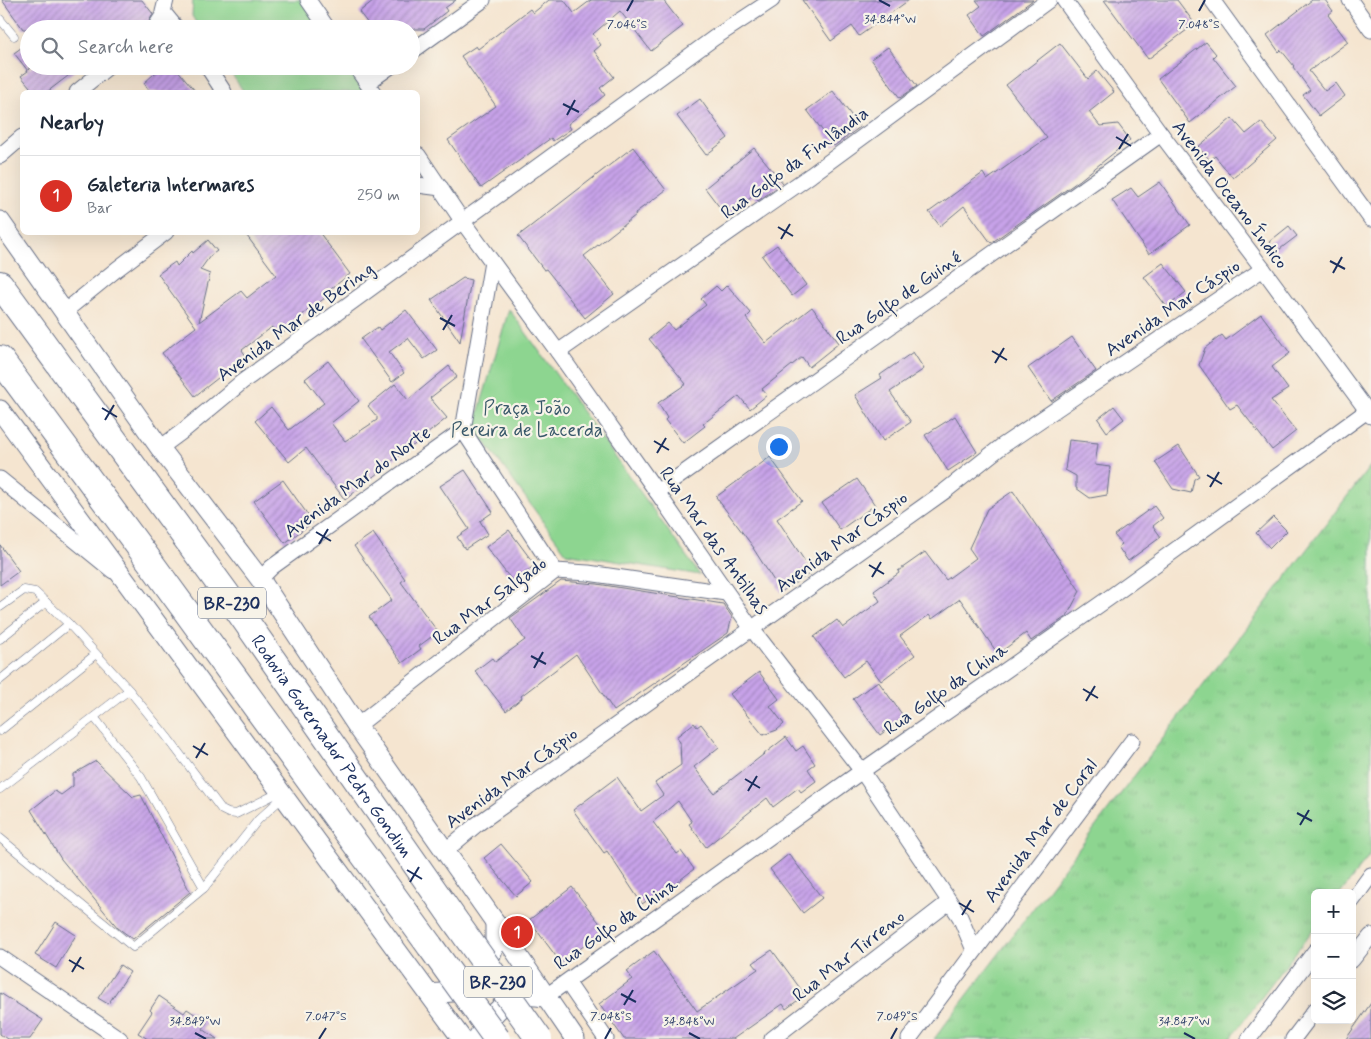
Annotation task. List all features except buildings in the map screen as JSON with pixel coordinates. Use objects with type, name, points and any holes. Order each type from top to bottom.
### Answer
[{"type":"highway","name":"Rodovia Governador Pedro Gondim","points":[[0,284],[226,594],[539,1039]]},
{"type":"highway","name":"Rodovia Governador Pedro Gondim","points":[[0,359],[146,555],[497,1039]]},
{"type":"street","points":[[308,0],[322,20]]},
{"type":"street","points":[[420,46],[483,0]]},
{"type":"street","name":"Avenida Mar de Bering","points":[[160,448],[184,431],[242,382],[714,38],[772,0]]},
{"type":"street","name":"Rua Golfo da Finlândia","points":[[558,352],[811,175],[1049,0]]},
{"type":"street","name":"Avenida Oceano Índico","points":[[1064,0],[1369,414]]},
{"type":"street","points":[[1212,0],[1371,219]]},
{"type":"street","points":[[1350,0],[1371,30]]},
{"type":"street","points":[[158,20],[165,7]]},
{"type":"street","points":[[165,7],[172,20]]},
{"type":"street","points":[[79,90],[98,75]]},
{"type":"street","points":[[213,75],[223,90]]},
{"type":"street","points":[[361,75],[370,88],[382,75]]},
{"type":"street","name":"Rua Golfo de Guiné","points":[[657,492],[1161,134]]},
{"type":"street","points":[[0,156],[20,140]]},
{"type":"street","name":"Rua Mar das Antilhas","points":[[420,158],[463,222],[558,352],[726,593],[862,771],[966,929],[974,950]]},
{"type":"street","points":[[420,185],[441,188]]},
{"type":"street","points":[[0,221],[160,448],[260,579],[357,726],[575,1039]]},
{"type":"street","points":[[64,312],[162,235]]},
{"type":"street","points":[[492,262],[463,430],[556,571]]},
{"type":"street","name":"Avenida Mar Cáspio","points":[[445,851],[484,820],[946,491],[1002,446],[1263,269]]},
{"type":"street","points":[[0,410],[462,1039]]},
{"type":"street","name":"Rua Golfo da China","points":[[545,997],[1369,414]]},
{"type":"street","name":"Avenida Mar do Norte","points":[[260,579],[272,567],[463,430]]},
{"type":"street","points":[[0,479],[125,582]]},
{"type":"street","name":"Rua Mar Salgado","points":[[357,726],[556,571],[588,573],[726,593]]},
{"type":"street","name":"Avenida Mar de Coral","points":[[909,1039],[1132,741]]},
{"type":"street","points":[[1356,895],[1371,875]]},
{"type":"street","name":"Rua Mar Tirreno","points":[[772,1039],[949,902]]},
{"type":"street","points":[[430,994],[452,992],[472,982],[487,965],[495,944],[495,922]]},
{"type":"street","points":[[1356,955],[1371,936]]},
{"type":"street","points":[[1249,1039],[1311,956]]},
{"type":"street","points":[[0,957],[120,1039]]},
{"type":"street","points":[[567,982],[606,1039]]},
{"type":"street","points":[[477,1039],[492,1015],[504,1004],[523,996],[545,997]]},
{"type":"street","points":[[1292,1039],[1311,1015]]},
{"type":"lane","points":[[0,19],[14,36]]},
{"type":"lane","points":[[0,607],[24,590],[36,592],[69,624],[129,690],[222,810],[228,814],[236,814],[281,794]]},
{"type":"lane","points":[[0,639],[46,602]]},
{"type":"lane","points":[[0,680],[69,624]]},
{"type":"lane","points":[[0,730],[96,654]]},
{"type":"lane","points":[[0,789],[129,690]]},
{"type":"lane","points":[[94,717],[141,777],[204,888]]},
{"type":"lane","points":[[0,838],[133,947],[204,888],[281,794]]},
{"type":"green space","points":[[193,0],[301,0],[315,20],[194,20],[192,16]]},
{"type":"green space","points":[[232,75],[355,75],[366,90],[243,90]]},
{"type":"green space","name":"Praça João Pereira de Lacerda","points":[[509,309],[700,575],[566,553],[474,427]]},
{"type":"green space","points":[[1371,465],[1371,853],[1344,889],[1311,889],[1311,932],[1230,1039],[934,1039]]},
{"type":"place","name":"Galeteria Intermares","points":[[517,932]]}]
